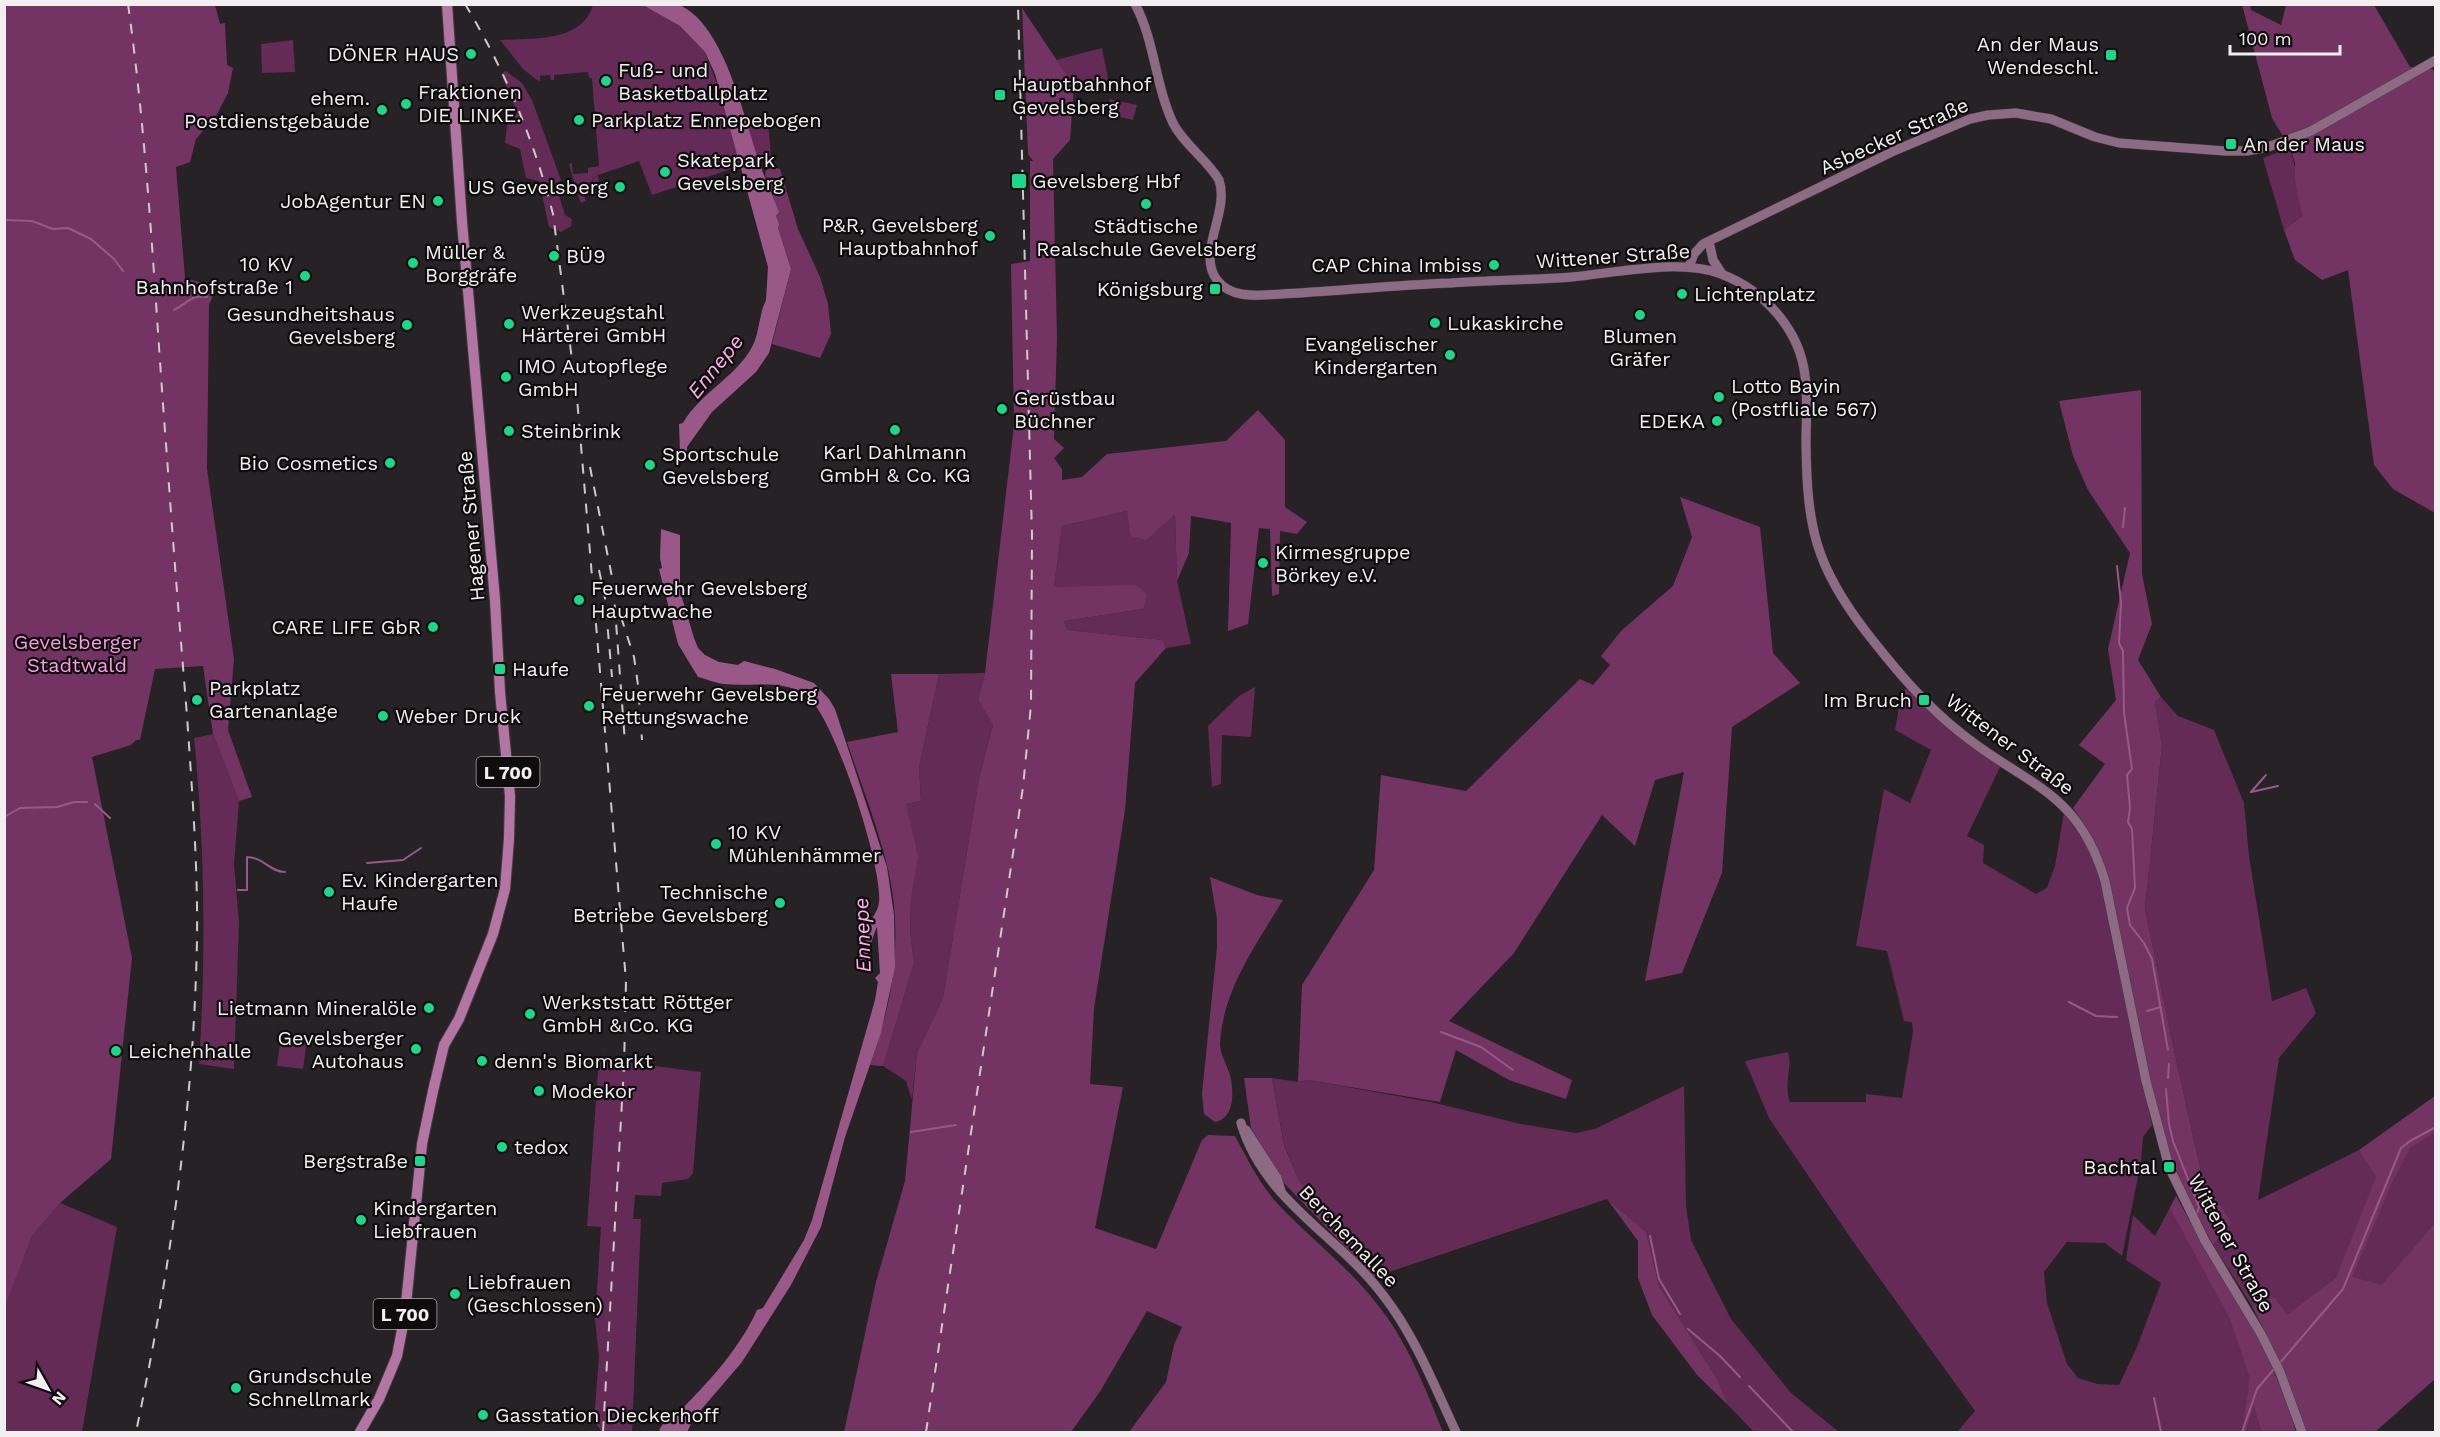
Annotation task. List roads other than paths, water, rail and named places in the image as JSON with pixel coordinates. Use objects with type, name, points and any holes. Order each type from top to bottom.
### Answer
[{"type":"main road","name":"Hagener Straße","points":[[360,1432],[380,1399],[399,1346],[405,1314],[422,1144],[442,1052],[452,1035],[496,926],[504,889],[510,825],[495,600],[462,222],[447,4]]},
{"type":"main road","name":"Wittener Straße","points":[[1135,4],[1148,34],[1165,104],[1173,123],[1219,180],[1222,191],[1210,264],[1216,279],[1232,291],[1250,296],[1572,277],[1660,267],[1689,267],[1722,274],[1762,300],[1781,316],[1798,345],[1806,378],[1806,476],[1810,517],[1821,559],[1839,595],[1897,670],[1938,714],[1976,745],[2057,799],[2083,829],[2092,845],[2112,908],[2146,1081],[2169,1167],[2205,1241],[2262,1334],[2280,1372],[2302,1432]]},
{"type":"main road","name":"Asbecker Straße","points":[[1689,267],[1694,254],[1703,244],[1711,244],[1740,225],[1896,150],[1970,119],[2016,113],[2051,119],[2095,137],[2119,143],[2247,151],[2268,147],[2311,131],[2436,60]]},
{"type":"main road","points":[[1700,268],[1711,244]]},
{"type":"main road","points":[[1711,244],[1713,260],[1722,274]]},
{"type":"main road","name":"Berchemallee","points":[[1282,1193],[1277,1178],[1241,1123],[1247,1144],[1257,1164],[1282,1193],[1382,1293],[1409,1333],[1456,1432]]},
{"type":"waterway","points":[[4,220],[32,221],[53,229],[68,228],[91,239],[114,259],[123,271]]},
{"type":"waterway","points":[[174,310],[193,298],[207,297]]},
{"type":"waterway","points":[[2123,527],[2125,508]]},
{"type":"waterway","points":[[2117,566],[2121,603],[2119,643],[2123,651],[2124,713],[2132,769],[2127,775],[2130,808],[2128,822],[2132,829],[2135,888],[2127,908],[2130,925],[2144,943],[2152,959],[2168,1050]]},
{"type":"waterway","points":[[2251,792],[2266,775]]},
{"type":"waterway","points":[[2251,792],[2278,786]]},
{"type":"waterway","points":[[4,817],[20,808],[57,807],[74,802],[87,802]]},
{"type":"waterway","points":[[95,804],[110,818]]},
{"type":"waterway","points":[[367,863],[403,860],[421,848]]},
{"type":"waterway","points":[[238,890],[247,890],[247,857],[258,859],[275,870],[285,872]]},
{"type":"waterway","points":[[2069,1002],[2096,1016],[2117,1017]]},
{"type":"waterway","points":[[2147,1011],[2161,1007]]},
{"type":"waterway","points":[[1441,1032],[1481,1047],[1513,1070]]},
{"type":"waterway","points":[[2168,1078],[2169,1064]]},
{"type":"waterway","points":[[2166,1089],[2173,1141],[2199,1207],[2197,1213]]},
{"type":"waterway","points":[[911,1132],[956,1125]]},
{"type":"waterway","points":[[2279,1364],[2343,1289],[2401,1148],[2436,1127]]},
{"type":"waterway","points":[[1650,1236],[1659,1279],[1680,1314]]},
{"type":"waterway","points":[[1688,1329],[1720,1356],[1740,1377]]},
{"type":"waterway","points":[[2242,1432],[2257,1389],[2274,1369]]},
{"type":"waterway","points":[[1749,1386],[1793,1432]]},
{"type":"waterway","points":[[2154,1398],[2161,1432]]},
{"type":"railway","points":[[128,4],[151,230],[191,772],[197,911],[191,1064],[178,1187],[159,1310],[136,1432]]},
{"type":"railway","points":[[465,4],[493,54],[517,106],[537,159],[553,214],[577,398],[626,981],[624,1067],[603,1432]]},
{"type":"railway","points":[[926,1432],[1023,787],[1031,705],[1032,535],[1018,4]]},
{"type":"railway","points":[[590,467],[613,582],[625,743]]},
{"type":"railway","points":[[599,570],[605,598],[612,677]]},
{"type":"railway","points":[[621,617],[634,657],[642,740]]},
{"type":"place","name":"DÖNER HAUS","points":[[471,54]]},
{"type":"place","name":"An der Maus Wendeschl.","points":[[2111,55]]},
{"type":"place","name":"Fuß- und Basketballplatz","points":[[606,81]]},
{"type":"place","name":"Hauptbahnhof Gevelsberg","points":[[1000,95]]},
{"type":"place","name":"Fraktionen DIE LINKE.","points":[[406,104]]},
{"type":"place","name":"ehem. Postdienstgebäude","points":[[382,110]]},
{"type":"place","name":"Parkplatz Ennepebogen","points":[[579,120]]},
{"type":"place","name":"An der Maus","points":[[2231,144]]},
{"type":"place","name":"Skatepark Gevelsberg","points":[[665,172]]},
{"type":"place","name":"Gevelsberg Hbf","points":[[1019,181]]},
{"type":"place","name":"US Gevelsberg","points":[[620,187]]},
{"type":"place","name":"JobAgentur EN","points":[[438,201]]},
{"type":"place","name":"Städtische Realschule Gevelsberg","points":[[1146,204]]},
{"type":"place","name":"P&R, Gevelsberg Hauptbahnhof","points":[[990,236]]},
{"type":"place","name":"BÜ9","points":[[554,256]]},
{"type":"place","name":"Müller & Borggräfe","points":[[413,263]]},
{"type":"place","name":"CAP China Imbiss","points":[[1494,265]]},
{"type":"place","name":"10 KV Bahnhofstraße 1","points":[[305,276]]},
{"type":"place","name":"Königsburg","points":[[1215,289]]},
{"type":"place","name":"Lichtenplatz","points":[[1682,294]]},
{"type":"place","name":"Blumen Gräfer","points":[[1640,315]]},
{"type":"place","name":"Lukaskirche","points":[[1435,323]]},
{"type":"place","name":"Werkzeugstahl Härterei GmbH","points":[[509,324]]},
{"type":"place","name":"Gesundheitshaus Gevelsberg","points":[[407,325]]},
{"type":"place","name":"Evangelischer Kindergarten","points":[[1450,355]]},
{"type":"place","name":"IMO Autopflege GmbH","points":[[506,377]]},
{"type":"place","name":"Lotto Bayin (Postfliale 567)","points":[[1719,397]]},
{"type":"place","name":"Gerüstbau Büchner","points":[[1002,409]]},
{"type":"place","name":"EDEKA","points":[[1717,421]]},
{"type":"place","name":"Karl Dahlmann GmbH & Co. KG","points":[[895,430]]},
{"type":"place","name":"Steinbrink","points":[[509,431]]},
{"type":"place","name":"Bio Cosmetics","points":[[390,463]]},
{"type":"place","name":"Sportschule Gevelsberg","points":[[650,465]]},
{"type":"place","name":"Kirmesgruppe Börkey e.V.","points":[[1263,563]]},
{"type":"place","name":"Feuerwehr Gevelsberg Hauptwache","points":[[579,600]]},
{"type":"place","name":"CARE LIFE GbR","points":[[433,627]]},
{"type":"place","name":"Haufe","points":[[500,669]]},
{"type":"place","name":"Parkplatz Gartenanlage","points":[[197,700]]},
{"type":"place","name":"Im Bruch","points":[[1924,700]]},
{"type":"place","name":"Feuerwehr Gevelsberg Rettungswache","points":[[589,706]]},
{"type":"place","name":"Weber Druck","points":[[383,716]]},
{"type":"place","name":"10 KV Mühlenhämmer","points":[[716,844]]},
{"type":"place","name":"Ev. Kindergarten Haufe","points":[[329,892]]},
{"type":"place","name":"Technische Betriebe Gevelsberg","points":[[780,903]]},
{"type":"place","name":"Lietmann Mineralöle","points":[[429,1008]]},
{"type":"place","name":"Werkststatt Röttger GmbH & Co. KG","points":[[530,1014]]},
{"type":"place","name":"Gevelsberger Autohaus","points":[[416,1049]]},
{"type":"place","name":"Leichenhalle","points":[[116,1051]]},
{"type":"place","name":"denn's Biomarkt","points":[[482,1061]]},
{"type":"place","name":"Modekor","points":[[539,1091]]},
{"type":"place","name":"tedox","points":[[502,1147]]},
{"type":"place","name":"Bergstraße","points":[[420,1161]]},
{"type":"place","name":"Bachtal","points":[[2169,1167]]},
{"type":"place","name":"Kindergarten Liebfrauen","points":[[361,1220]]},
{"type":"place","name":"Liebfrauen (Geschlossen)","points":[[455,1294]]},
{"type":"place","name":"Grundschule Schnellmark","points":[[236,1388]]},
{"type":"place","name":"Gasstation Dieckerhoff","points":[[483,1415]]},
{"type":"water label","name":"Ennepe","points":[[715,366]]},
{"type":"water label","name":"Ennepe","points":[[862,935]]},
{"type":"park label","name":"Gevelsberger Stadtwald","points":[[77,654]]}]
